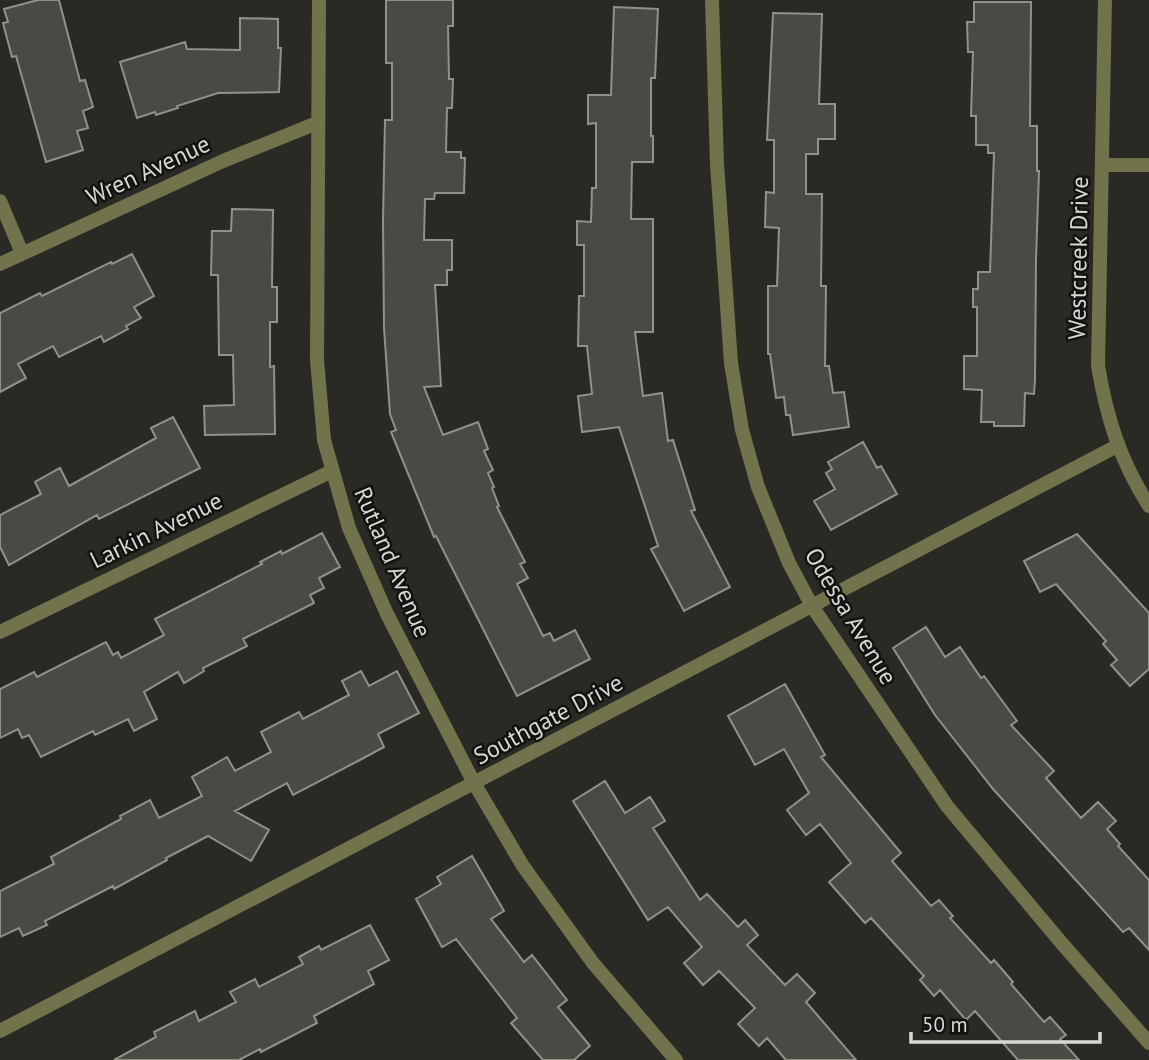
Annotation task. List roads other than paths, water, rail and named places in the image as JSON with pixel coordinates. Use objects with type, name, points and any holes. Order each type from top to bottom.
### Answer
[{"type":"street","name":"Rutland Avenue","points":[[319,0],[317,360],[324,440],[349,528],[387,614],[474,783],[523,866],[593,963],[672,1055]]},
{"type":"street","name":"Odessa Avenue","points":[[712,0],[716,164],[731,363],[742,430],[758,487],[789,563],[812,607],[947,806],[1149,1043]]},
{"type":"street","name":"Westcreek Drive","points":[[1105,0],[1098,366],[1105,408],[1117,446],[1149,506]]},
{"type":"street","name":"Wren Avenue","points":[[0,264],[223,161],[317,123]]},
{"type":"street","points":[[1102,165],[1149,165]]},
{"type":"street","points":[[0,201],[22,253]]},
{"type":"street","name":"Southgate Drive","points":[[0,1031],[1117,446]]},
{"type":"street","name":"Larkin Avenue","points":[[0,632],[332,471]]},
{"type":"street","points":[[655,1060],[672,1055]]}]
